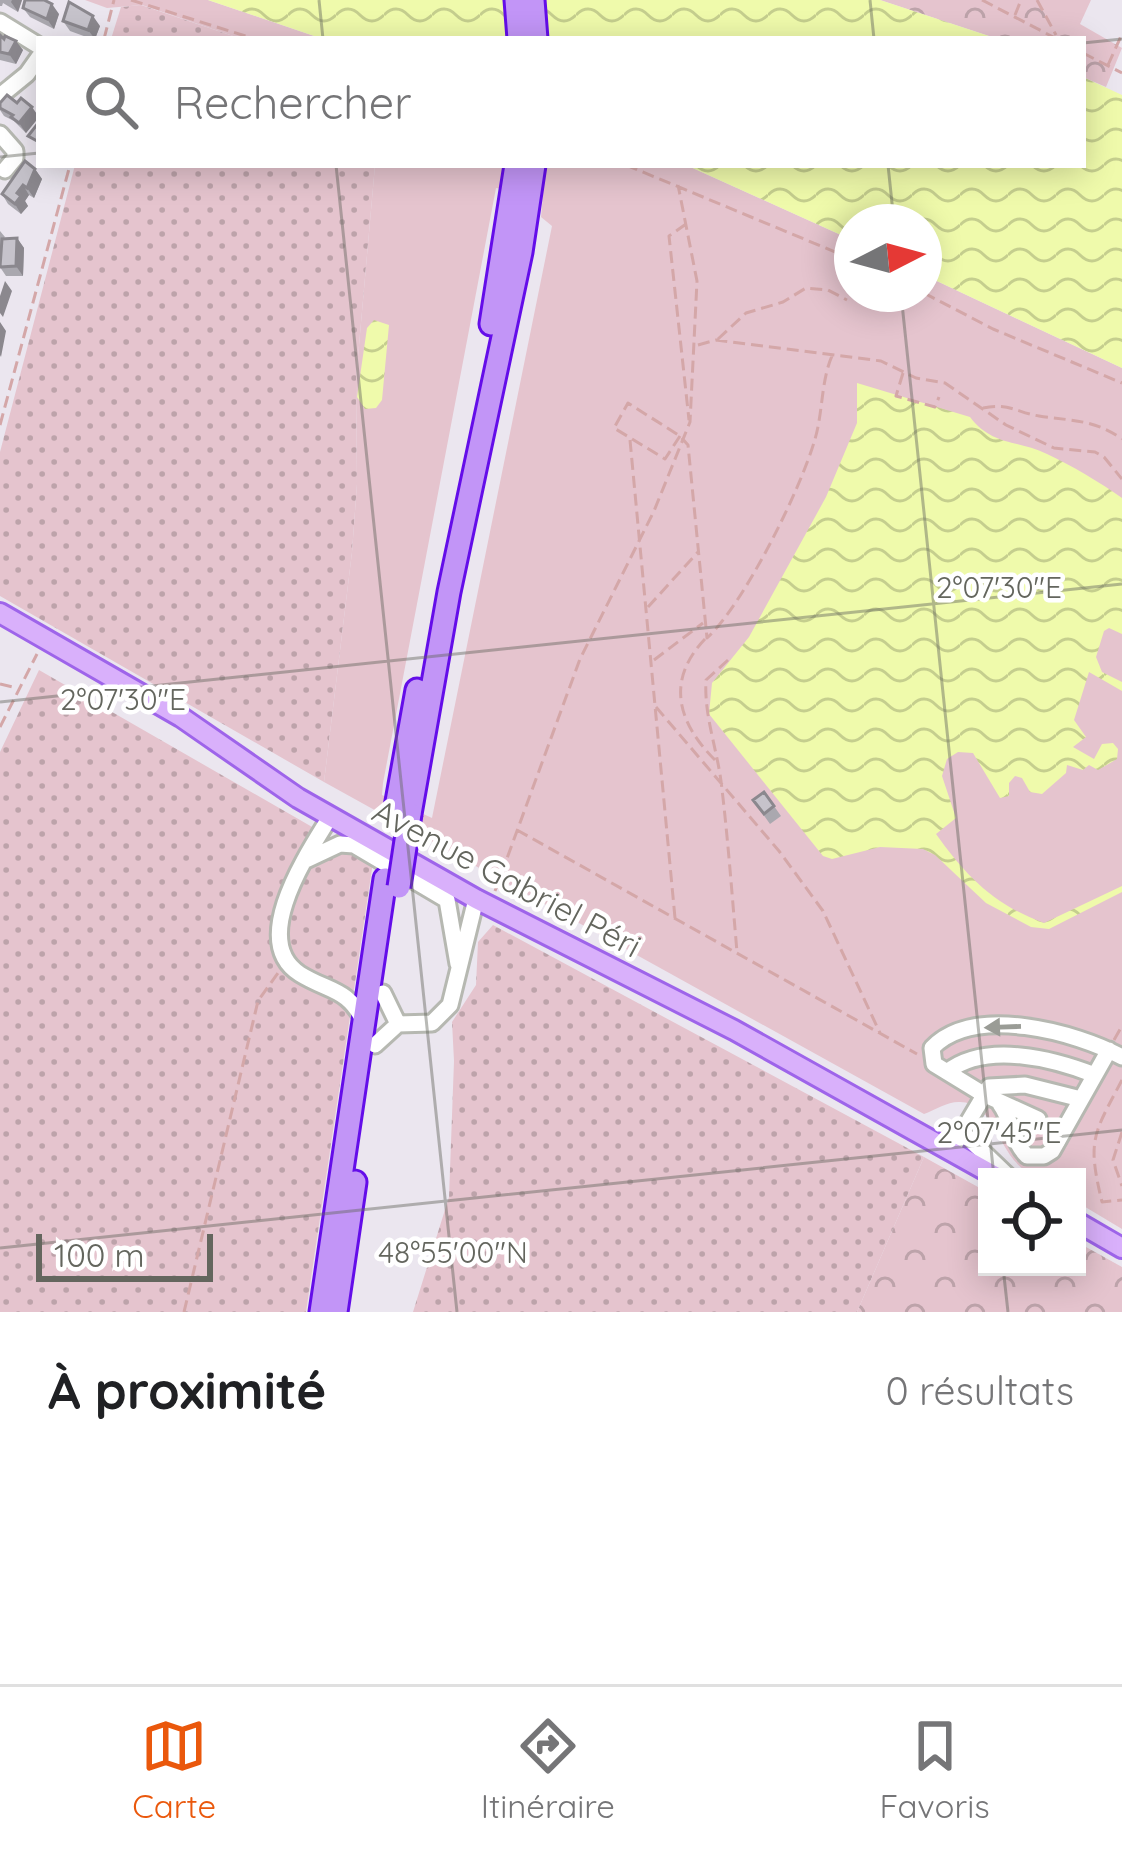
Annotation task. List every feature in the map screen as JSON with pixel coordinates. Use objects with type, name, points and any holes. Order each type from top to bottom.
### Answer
[{"type":"highway","points":[[516,0],[519,36]]},
{"type":"highway","points":[[533,0],[536,36]]},
{"type":"highway","points":[[517,168],[522,191]]},
{"type":"highway","points":[[336,1312],[375,1045],[376,988],[434,591],[495,305],[522,191],[533,168]]},
{"type":"highway","points":[[321,1312],[364,1022],[376,988]]},
{"type":"main road","name":"Avenue Gabriel Péri","points":[[0,614],[181,717],[330,817],[734,1030],[982,1168]]},
{"type":"main road","points":[[1086,1227],[1122,1248]]},
{"type":"street","points":[[0,22],[36,44]]},
{"type":"street","points":[[0,96],[36,61]]},
{"type":"street","points":[[0,134],[15,151],[5,170]]},
{"type":"street","points":[[330,817],[279,920],[279,943],[297,972],[354,1000],[364,1022]]},
{"type":"street","points":[[304,862],[340,844],[354,845],[441,894],[452,910],[458,964]]},
{"type":"street","points":[[375,1045],[398,1024],[432,1023],[442,1015],[454,993],[458,964],[485,897]]},
{"type":"street","points":[[354,1000],[376,988],[398,1024]]},
{"type":"street","points":[[1061,1134],[1038,1119],[991,1098],[947,1072],[932,1059],[932,1048],[940,1040],[992,1026],[1057,1032],[1115,1053],[1095,1075],[1052,1150],[1035,1158],[1020,1149],[1016,1131],[991,1098],[989,1087],[1043,1088],[1081,1099]]},
{"type":"street","points":[[947,1072],[969,1060],[1014,1056],[1052,1061],[1095,1075]]},
{"type":"street","points":[[951,1151],[991,1098]]},
{"type":"street","points":[[1016,1131],[1038,1119]]},
{"type":"street","points":[[962,1132],[1000,1168]]},
{"type":"path","points":[[105,36],[115,0]]},
{"type":"path","points":[[131,0],[245,36]]},
{"type":"path","points":[[982,0],[1052,36]]},
{"type":"path","points":[[1014,16],[1021,0]]},
{"type":"path","points":[[1037,0],[1056,36]]},
{"type":"path","points":[[1107,65],[1122,34]]},
{"type":"path","points":[[1086,54],[1122,73]]},
{"type":"path","points":[[0,425],[69,168]]},
{"type":"path","points":[[634,168],[834,251]]},
{"type":"path","points":[[485,897],[580,659],[690,422],[697,280],[678,185]]},
{"type":"path","points":[[687,223],[669,236],[684,406],[690,422]]},
{"type":"path","points":[[716,340],[746,313],[783,302],[806,288],[834,293]]},
{"type":"path","points":[[942,302],[1122,383]]},
{"type":"path","points":[[697,345],[716,340],[881,361],[916,378],[945,383],[1054,448],[1104,457],[1122,479]]},
{"type":"path","points":[[718,764],[697,742],[679,692],[682,668],[745,585],[808,463],[832,356]]},
{"type":"path","points":[[903,370],[896,396],[935,407],[939,398]]},
{"type":"path","points":[[682,437],[665,460],[614,428],[628,403],[682,437],[706,638]]},
{"type":"path","points":[[983,408],[1005,404],[1035,416],[1088,421],[1122,440]]},
{"type":"path","points":[[630,438],[675,917]]},
{"type":"path","points":[[646,610],[699,550]]},
{"type":"path","points":[[651,662],[705,622]]},
{"type":"path","points":[[0,727],[45,639]]},
{"type":"path","points":[[728,660],[706,680],[704,716],[712,726],[718,764],[737,953]]},
{"type":"path","points":[[0,684],[19,688]]},
{"type":"path","points":[[655,706],[779,850],[823,910],[881,1034]]},
{"type":"path","points":[[515,829],[932,1059]]},
{"type":"path","points":[[184,1312],[258,1001],[288,962]]},
{"type":"path","points":[[1122,1080],[1098,1125],[1092,1149],[1102,1202],[1122,1200]]},
{"type":"path","points":[[1122,1132],[1113,1160],[1122,1186]]},
{"type":"green space","points":[[85,0],[208,0],[314,36],[233,36],[142,5],[107,8]]},
{"type":"green space","points":[[880,0],[1091,0],[1080,24],[1122,48],[1106,87],[1086,78],[1086,36],[989,36]]},
{"type":"green space","points":[[141,5],[233,36],[112,36],[121,7]]},
{"type":"green space","points":[[74,168],[375,168],[356,379],[352,552],[324,782],[0,596],[0,452]]},
{"type":"green space","points":[[375,168],[693,168],[834,232],[834,312],[942,312],[942,283],[1122,368],[1122,1229],[1086,1207],[1086,1168],[1022,1168],[992,1123],[973,1105],[956,1102],[924,1114],[324,782],[352,552],[356,379]],"holes":[[[496,188],[543,195],[541,217],[552,226],[432,818],[382,795],[383,783]]]},
{"type":"green space","points":[[39,670],[373,862],[306,1312],[0,1312],[0,752]]},
{"type":"green space","points":[[493,925],[924,1157],[857,1312],[413,1312],[449,1197],[452,1022],[476,985],[478,942]]},
{"type":"green space","points":[[924,1157],[978,1187],[978,1276],[1086,1276],[1086,1247],[1122,1267],[1122,1312],[857,1312]]},
{"type":"water","points":[[208,0],[880,0],[989,36],[314,36]]},
{"type":"water","points":[[1086,78],[1122,95],[1122,368],[942,283],[942,204],[834,204],[834,232],[693,168],[1086,168]]},
{"type":"water","points":[[374,320],[389,325],[382,400],[376,408],[365,409],[357,397],[367,328]]},
{"type":"water","points":[[857,383],[970,417],[987,433],[1056,458],[1122,498],[1122,634],[1109,628],[1104,631],[1096,657],[1102,672],[1122,682],[1122,691],[1089,672],[1074,720],[1086,737],[1073,747],[1094,759],[1102,744],[1113,743],[1117,759],[1098,770],[1067,765],[1066,773],[1042,794],[1030,792],[1022,778],[1015,776],[1009,783],[1009,796],[1000,798],[973,753],[958,752],[947,759],[942,776],[956,818],[936,834],[970,876],[1010,907],[1044,923],[1122,886],[1122,892],[1049,929],[1031,927],[986,903],[923,849],[880,847],[832,859],[823,856],[709,714],[712,683],[749,637],[826,497],[857,423]]},
{"type":"building","points":[[25,0],[52,4],[47,19],[23,8]]},
{"type":"building","points":[[69,2],[93,16],[88,30],[63,21]]},
{"type":"building","points":[[0,35],[16,41],[9,54],[0,52]]},
{"type":"building","points":[[7,95],[32,107],[19,123],[0,108]]},
{"type":"building","points":[[25,161],[35,169],[27,188],[23,185],[17,193],[21,196],[15,204],[2,194]]},
{"type":"building","points":[[17,238],[16,266],[0,267],[2,239]]},
{"type":"building","points":[[764,792],[774,806],[764,814],[753,800]]}]
